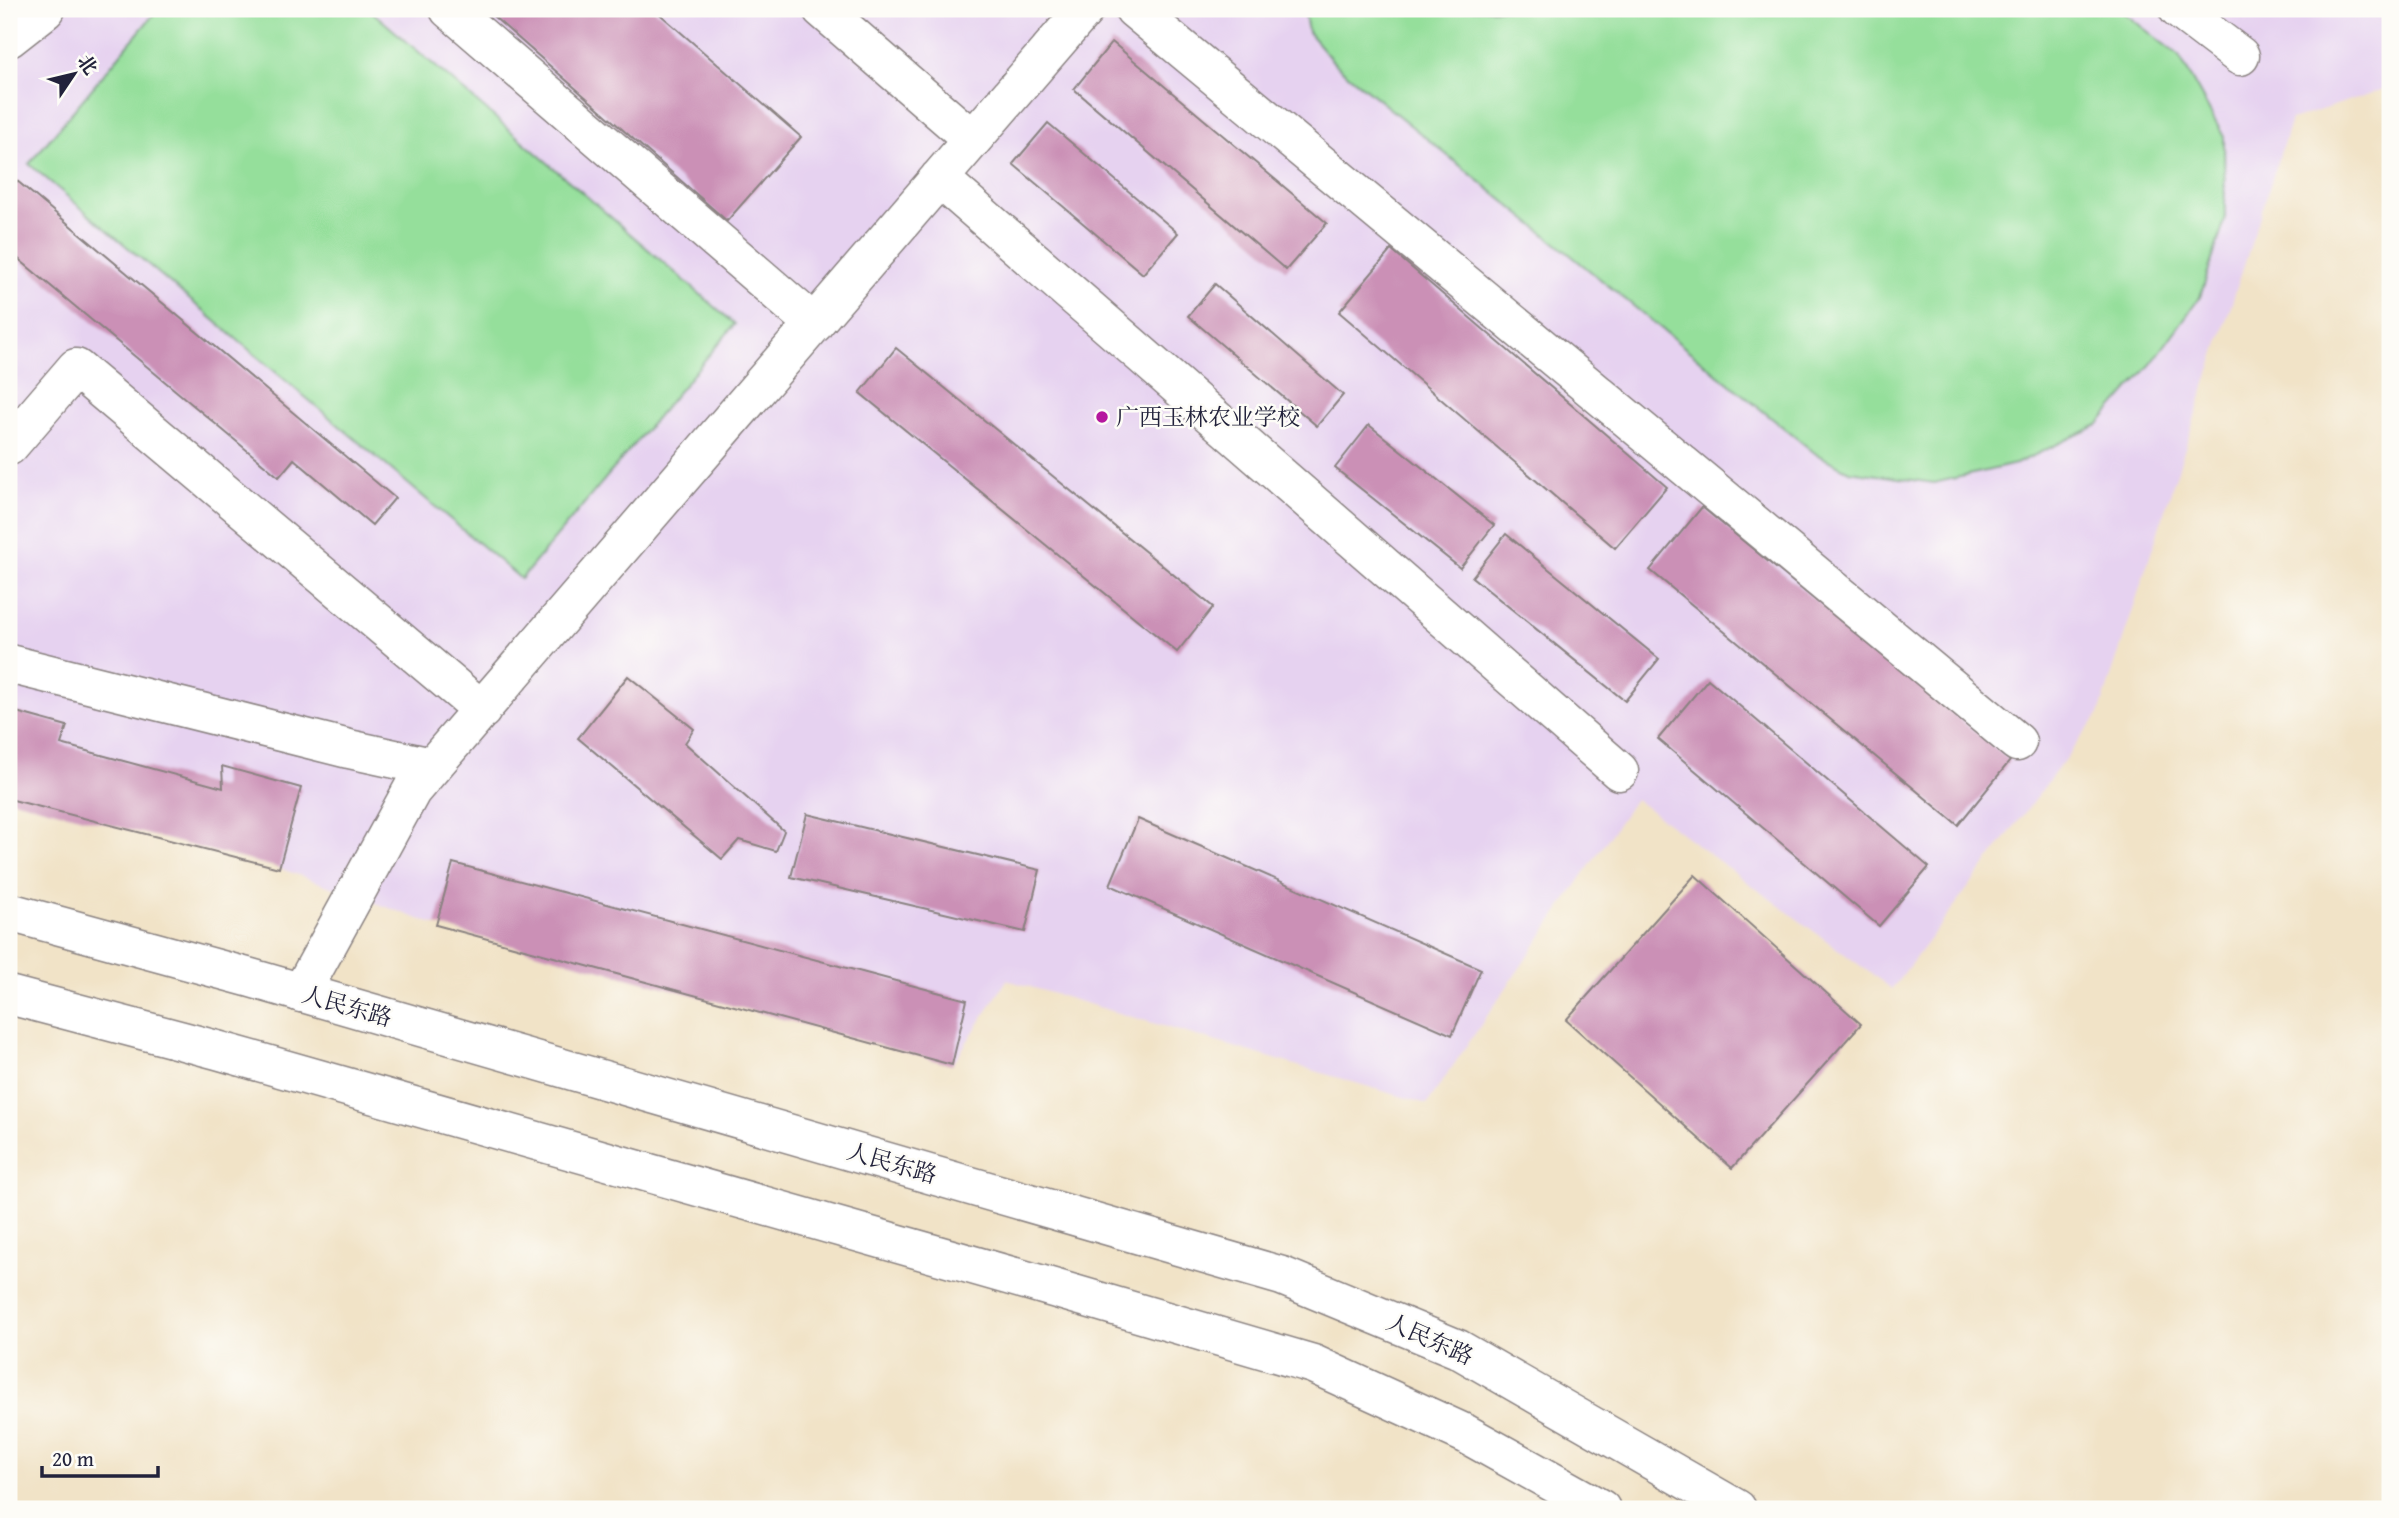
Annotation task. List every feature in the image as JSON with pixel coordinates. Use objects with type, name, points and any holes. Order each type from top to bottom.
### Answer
[{"type":"main road","points":[[9,38],[46,9]]},
{"type":"main road","points":[[449,9],[814,324]]},
{"type":"main road","points":[[822,9],[972,139]]},
{"type":"main road","points":[[302,993],[412,790],[1085,9]]},
{"type":"main road","points":[[1134,9],[2017,742]]},
{"type":"main road","points":[[2178,9],[2239,56]]},
{"type":"main road","points":[[939,178],[1619,771]]},
{"type":"main road","points":[[9,446],[76,368],[482,710]]},
{"type":"main road","points":[[9,664],[336,746],[432,767]]},
{"type":"main road","name":"人民东路","points":[[9,912],[302,993],[1282,1276],[1458,1349],[1737,1509]]},
{"type":"main road","points":[[9,995],[257,1061],[1313,1364],[1466,1434],[1601,1509]]},
{"type":"shaded area","name":"广西玉林农业学校","points":[[9,9],[2390,9],[2390,87],[2291,120],[2099,714],[1892,989],[1635,799],[1427,1104],[1007,980],[952,1065],[436,925],[279,868],[9,799]]},
{"type":"green space","points":[[158,9],[369,9],[735,324],[521,579],[29,164]]},
{"type":"green space","points":[[1304,9],[2119,9],[2179,56],[2224,137],[2225,220],[2200,297],[2152,363],[2098,425],[2016,464],[1934,483],[1849,471],[1816,454],[1336,65],[1308,32]]},
{"type":"building","points":[[485,9],[654,9],[801,137],[727,221]]},
{"type":"building","points":[[1112,42],[1327,223],[1286,270],[1074,89]]},
{"type":"building","points":[[1048,123],[1178,233],[1143,274],[1013,164]]},
{"type":"building","points":[[16,180],[395,498],[372,525],[294,459],[279,477],[9,251],[9,189]]},
{"type":"building","points":[[1391,250],[1667,487],[1615,548],[1339,312]]},
{"type":"building","points":[[1215,284],[1343,395],[1317,426],[1188,316]]},
{"type":"building","points":[[896,348],[1213,607],[1177,652],[860,393]]},
{"type":"building","points":[[1369,425],[1494,525],[1460,568],[1335,468]]},
{"type":"building","points":[[1702,507],[2010,761],[1958,825],[1650,570]]},
{"type":"building","points":[[1506,534],[1659,659],[1625,701],[1472,577]]},
{"type":"building","points":[[628,676],[694,729],[685,743],[784,831],[776,851],[739,840],[722,859],[578,738]]},
{"type":"building","points":[[1708,679],[1929,867],[1879,926],[1658,739]]},
{"type":"building","points":[[9,710],[67,726],[61,744],[223,788],[222,766],[301,788],[279,868],[9,799]]},
{"type":"building","points":[[807,814],[1040,870],[1025,932],[791,877]]},
{"type":"building","points":[[1138,819],[1481,969],[1452,1035],[1110,885]]},
{"type":"building","points":[[453,863],[967,1000],[952,1065],[436,925]]},
{"type":"building","points":[[1695,875],[1861,1024],[1732,1168],[1566,1020]]},
{"type":"place","name":"广西玉林农业学校","points":[[1102,417]]}]
